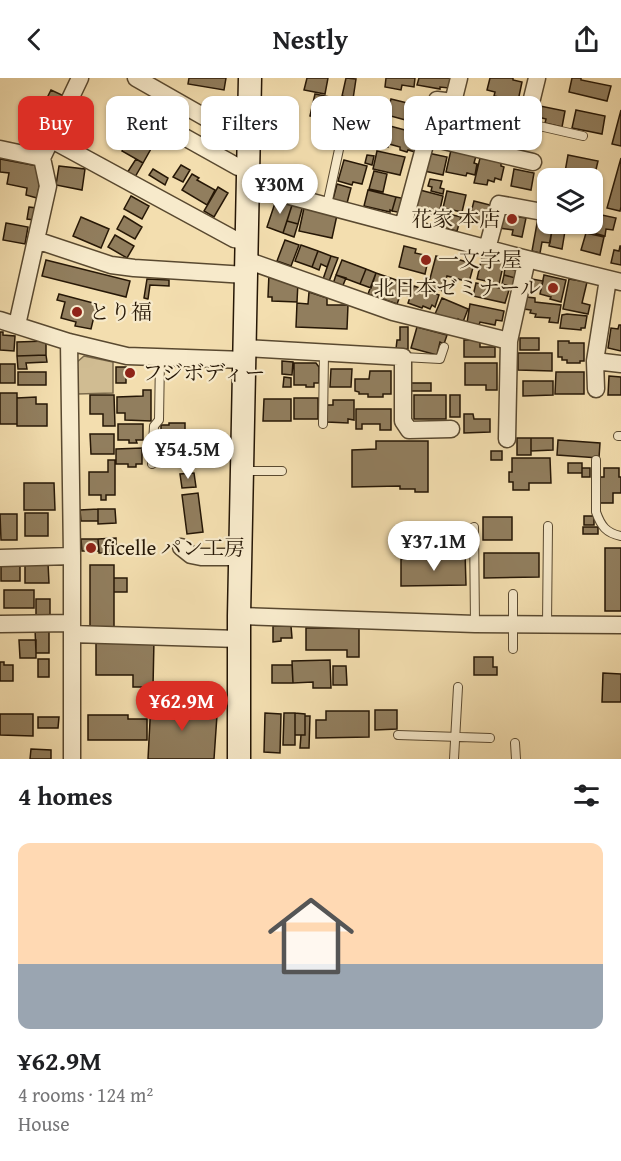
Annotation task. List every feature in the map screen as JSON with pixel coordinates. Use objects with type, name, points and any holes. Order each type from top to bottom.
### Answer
[{"type":"street","points":[[136,78],[201,115]]},
{"type":"street","points":[[250,78],[250,96]]},
{"type":"street","points":[[454,96],[459,78]]},
{"type":"street","points":[[533,96],[537,78]]},
{"type":"street","points":[[67,96],[74,80]]},
{"type":"street","points":[[189,140],[237,167],[248,176],[327,205],[487,249],[615,280],[595,361],[596,389]]},
{"type":"street","points":[[0,149],[42,158]]},
{"type":"street","points":[[17,325],[48,186],[42,158],[45,150]]},
{"type":"street","points":[[70,150],[234,239],[246,259]]},
{"type":"street","points":[[239,759],[239,616],[249,150]]},
{"type":"street","points":[[404,226],[423,150]]},
{"type":"street","points":[[484,150],[533,162]]},
{"type":"street","points":[[487,249],[499,204],[537,211]]},
{"type":"street","points":[[36,240],[111,265],[134,268],[246,259],[393,312],[509,340]]},
{"type":"street","points":[[507,439],[509,340],[527,259]]},
{"type":"street","points":[[0,320],[69,342],[127,356],[160,358],[324,351],[403,357],[403,421],[409,430],[451,429]]},
{"type":"street","points":[[69,342],[72,759]]},
{"type":"street","points":[[595,361],[621,364]]},
{"type":"street","points":[[181,547],[190,555],[201,557],[241,557]]},
{"type":"street","points":[[0,558],[72,556]]},
{"type":"street","points":[[239,616],[474,624],[621,625]]},
{"type":"street","points":[[0,624],[239,639]]},
{"type":"lane","points":[[542,127],[583,136]]},
{"type":"lane","points":[[327,205],[339,150]]},
{"type":"lane","points":[[403,357],[440,359],[444,347]]},
{"type":"lane","points":[[323,424],[324,351]]},
{"type":"lane","points":[[152,464],[154,426],[159,420],[160,358]]},
{"type":"lane","points":[[596,460],[596,512],[605,529],[621,536]]},
{"type":"lane","points":[[242,471],[282,471]]},
{"type":"lane","points":[[547,624],[548,526]]},
{"type":"lane","points":[[474,527],[474,624]]},
{"type":"lane","points":[[513,594],[513,649]]},
{"type":"lane","points":[[454,759],[458,687]]},
{"type":"lane","points":[[398,735],[490,738]]},
{"type":"lane","points":[[515,743],[516,759]]},
{"type":"shaded area","points":[[84,356],[113,362],[113,393],[77,394],[76,363]]},
{"type":"building","points":[[189,78],[226,78],[224,90],[188,84]]},
{"type":"building","points":[[307,78],[328,78],[325,94],[304,90]]},
{"type":"building","points":[[346,78],[356,79],[353,96],[342,96]]},
{"type":"building","points":[[386,78],[415,78],[414,87],[402,85],[401,90],[385,87]]},
{"type":"building","points":[[419,78],[451,78],[449,88],[440,87],[440,89],[417,85]]},
{"type":"building","points":[[490,78],[513,78],[513,80],[522,82],[519,96],[494,96],[495,92],[487,90]]},
{"type":"building","points":[[572,78],[581,78],[581,80],[611,86],[607,101],[569,92]]},
{"type":"building","points":[[51,90],[62,95],[62,96],[48,96]]},
{"type":"building","points":[[392,99],[404,102],[404,120],[392,116]]},
{"type":"building","points":[[542,106],[565,111],[562,127],[545,123],[546,119],[542,118]]},
{"type":"building","points":[[576,110],[605,116],[602,134],[572,128]]},
{"type":"building","points":[[621,110],[621,146],[612,144]]},
{"type":"building","points":[[392,127],[404,130],[404,150],[408,150],[407,152],[400,150],[400,147],[392,145]]},
{"type":"building","points":[[123,150],[150,150],[143,163]]},
{"type":"building","points":[[451,150],[476,156],[475,175],[467,173],[466,176],[446,172]]},
{"type":"building","points":[[377,151],[405,157],[400,175],[373,169]]},
{"type":"building","points":[[428,153],[447,157],[443,175],[424,171]]},
{"type":"building","points":[[367,155],[374,156],[372,165],[365,163]]},
{"type":"building","points":[[568,155],[598,161],[596,168],[566,168]]},
{"type":"building","points":[[480,158],[501,162],[501,166],[504,167],[501,180],[495,178],[494,182],[488,180],[487,185],[474,183]]},
{"type":"building","points":[[621,158],[621,207],[620,211],[607,208]]},
{"type":"building","points":[[0,159],[38,166],[42,172],[37,198],[26,195],[27,188],[7,184],[9,173],[0,172]]},
{"type":"building","points":[[136,159],[143,163],[135,177],[127,173]]},
{"type":"building","points":[[344,160],[367,166],[362,184],[353,182],[352,185],[338,181]]},
{"type":"building","points":[[181,165],[190,170],[183,182],[173,177]]},
{"type":"building","points":[[59,166],[85,169],[82,190],[56,185]]},
{"type":"building","points":[[153,169],[168,178],[165,185],[149,175]]},
{"type":"building","points":[[514,169],[534,173],[531,190],[511,186]]},
{"type":"building","points":[[374,171],[387,174],[383,192],[369,189]]},
{"type":"building","points":[[192,174],[199,178],[197,180],[215,190],[207,205],[182,190]]},
{"type":"building","points":[[430,179],[442,181],[440,188],[444,189],[443,194],[431,191],[432,187],[428,186]]},
{"type":"building","points":[[337,184],[351,188],[346,207],[332,203]]},
{"type":"building","points":[[218,187],[228,193],[214,217],[204,211]]},
{"type":"building","points":[[368,190],[396,197],[392,211],[364,206]]},
{"type":"building","points":[[420,190],[443,196],[439,214],[432,213],[431,217],[414,212]]},
{"type":"building","points":[[447,191],[466,195],[462,212],[443,208]]},
{"type":"building","points":[[131,196],[149,206],[142,219],[124,209]]},
{"type":"building","points":[[277,197],[293,202],[283,233],[267,227]]},
{"type":"building","points":[[396,197],[406,199],[402,213],[392,211]]},
{"type":"building","points":[[474,201],[490,205],[485,224],[469,220]]},
{"type":"building","points":[[293,202],[303,205],[298,224],[287,221]]},
{"type":"building","points":[[29,207],[36,208],[34,220],[27,219]]},
{"type":"building","points":[[304,208],[337,215],[332,238],[299,231]]},
{"type":"building","points":[[441,212],[461,217],[457,231],[437,226]]},
{"type":"building","points":[[502,212],[526,218],[522,237],[512,235],[513,230],[499,228]]},
{"type":"building","points":[[603,215],[616,218],[613,230],[606,229],[605,236],[597,234],[603,234]]},
{"type":"building","points":[[124,216],[142,227],[135,239],[117,229]]},
{"type":"building","points":[[81,217],[109,229],[101,248],[73,236]]},
{"type":"building","points":[[287,221],[298,224],[294,237],[283,233]]},
{"type":"building","points":[[6,223],[28,227],[25,244],[3,240]]},
{"type":"building","points":[[537,224],[537,234],[551,234],[550,243],[542,242],[540,253],[532,251]]},
{"type":"building","points":[[551,234],[564,234],[562,249],[549,246]]},
{"type":"building","points":[[586,234],[604,237],[600,255],[581,250]]},
{"type":"building","points":[[115,235],[134,246],[127,258],[108,247]]},
{"type":"building","points":[[285,240],[299,245],[291,266],[277,261]]},
{"type":"building","points":[[301,245],[318,251],[312,267],[295,261]]},
{"type":"building","points":[[404,246],[416,249],[415,253],[429,256],[425,274],[399,267]]},
{"type":"building","points":[[620,246],[621,265],[611,263],[614,250],[619,251]]},
{"type":"building","points":[[318,251],[331,256],[327,267],[321,264],[319,270],[312,267]]},
{"type":"building","points":[[331,256],[338,258],[328,284],[322,282]]},
{"type":"building","points":[[436,256],[474,264],[469,282],[447,276],[443,291],[428,286]]},
{"type":"building","points":[[482,257],[504,262],[499,284],[477,279]]},
{"type":"building","points":[[46,260],[130,281],[126,297],[42,276]]},
{"type":"building","points":[[342,260],[366,269],[360,284],[336,275]]},
{"type":"building","points":[[505,268],[516,270],[515,278],[504,275]]},
{"type":"building","points":[[366,269],[376,273],[371,288],[360,284]]},
{"type":"building","points":[[269,273],[298,282],[297,302],[272,301],[272,297],[268,297]]},
{"type":"building","points":[[376,273],[405,283],[397,304],[368,294]]},
{"type":"building","points":[[336,275],[346,278],[341,290],[332,287]]},
{"type":"building","points":[[504,275],[515,278],[513,287],[502,284]]},
{"type":"building","points":[[544,275],[566,280],[561,302],[540,294]]},
{"type":"building","points":[[147,279],[169,280],[169,286],[150,285],[148,299],[144,298]]},
{"type":"building","points":[[532,279],[543,281],[541,290],[530,288]]},
{"type":"building","points":[[569,279],[587,282],[582,303],[590,305],[588,314],[563,309]]},
{"type":"building","points":[[405,283],[412,286],[408,296],[401,293]]},
{"type":"building","points":[[476,283],[509,290],[505,303],[473,296]]},
{"type":"building","points":[[414,286],[439,295],[435,307],[432,305],[430,309],[423,306],[422,308],[408,303]]},
{"type":"building","points":[[309,292],[327,298],[327,305],[348,305],[347,329],[296,327],[297,303],[308,304]]},
{"type":"building","points":[[59,294],[97,304],[91,329],[75,326],[76,322],[61,318],[65,302],[57,300]]},
{"type":"building","points":[[526,297],[535,298],[535,302],[561,305],[558,323],[549,322],[550,318],[535,317],[536,314],[530,313],[531,310],[524,309]]},
{"type":"building","points":[[442,298],[468,309],[463,322],[458,319],[457,323],[435,314]]},
{"type":"building","points":[[470,304],[504,311],[502,321],[496,320],[495,325],[480,322],[479,325],[467,323]]},
{"type":"building","points":[[562,315],[587,316],[585,328],[581,330],[560,328]]},
{"type":"building","points":[[621,325],[621,351],[608,348],[611,328],[618,329]]},
{"type":"building","points":[[400,327],[408,327],[408,349],[396,349],[397,340],[400,340]]},
{"type":"building","points":[[417,327],[447,335],[444,344],[440,342],[437,355],[411,348]]},
{"type":"building","points":[[0,332],[3,332],[3,335],[15,336],[14,351],[0,350]]},
{"type":"building","points":[[520,338],[539,338],[539,350],[520,350]]},
{"type":"building","points":[[464,340],[480,340],[480,347],[495,347],[495,357],[464,357]]},
{"type":"building","points":[[46,341],[46,355],[17,356],[17,342]]},
{"type":"building","points":[[558,341],[584,343],[584,361],[567,363],[567,360],[558,357]]},
{"type":"building","points":[[518,353],[552,353],[552,371],[518,370]]},
{"type":"building","points":[[46,355],[47,362],[26,363],[27,369],[18,369],[17,356]]},
{"type":"building","points":[[282,361],[293,362],[292,375],[282,374]]},
{"type":"building","points":[[294,363],[316,363],[319,367],[319,383],[314,383],[314,387],[294,385]]},
{"type":"building","points":[[465,363],[497,363],[497,390],[486,390],[486,385],[465,385]]},
{"type":"building","points":[[0,364],[15,364],[15,383],[0,383]]},
{"type":"building","points":[[116,367],[126,367],[126,383],[116,383]]},
{"type":"building","points":[[331,369],[352,369],[351,387],[330,387]]},
{"type":"building","points":[[370,371],[391,371],[391,394],[383,394],[383,397],[368,397],[368,394],[359,394],[355,391],[355,379],[369,379]]},
{"type":"building","points":[[18,372],[46,372],[46,385],[18,385]]},
{"type":"building","points":[[556,372],[584,372],[584,394],[555,394]]},
{"type":"building","points":[[609,376],[621,377],[621,395],[608,395]]},
{"type":"building","points":[[284,377],[291,378],[291,387],[283,387]]},
{"type":"building","points":[[523,381],[553,381],[553,395],[523,396]]},
{"type":"building","points":[[411,383],[431,383],[431,391],[411,391]]},
{"type":"building","points":[[143,390],[151,390],[151,421],[125,420],[125,413],[117,413],[117,397],[143,396]]},
{"type":"building","points":[[0,393],[17,393],[17,424],[0,424]]},
{"type":"building","points":[[90,395],[114,395],[115,426],[103,426],[103,414],[90,414]]},
{"type":"building","points":[[414,395],[446,395],[446,419],[414,419]]},
{"type":"building","points":[[450,395],[460,395],[460,417],[450,417]]},
{"type":"building","points":[[36,397],[36,404],[47,404],[47,426],[17,426],[17,398]]},
{"type":"building","points":[[294,398],[318,398],[318,419],[294,419]]},
{"type":"building","points":[[264,399],[291,399],[291,421],[263,421]]},
{"type":"building","points":[[333,400],[354,400],[354,420],[348,419],[348,423],[327,422],[327,405],[333,405]]},
{"type":"building","points":[[356,409],[391,409],[391,430],[380,430],[380,424],[362,424],[362,429],[356,429]]},
{"type":"building","points":[[464,414],[473,414],[474,419],[490,419],[490,432],[464,433]]},
{"type":"building","points":[[169,423],[185,423],[185,439],[161,439],[161,425],[169,425]]},
{"type":"building","points":[[118,424],[143,424],[143,440],[129,443],[129,440],[118,440]]},
{"type":"building","points":[[90,434],[114,434],[114,454],[91,454]]},
{"type":"building","points":[[517,438],[531,438],[531,455],[517,455]]},
{"type":"building","points":[[531,438],[553,438],[553,450],[531,451]]},
{"type":"building","points":[[558,440],[600,443],[599,458],[557,455]]},
{"type":"building","points":[[376,441],[428,441],[428,492],[400,489],[400,486],[352,487],[352,450],[376,449]]},
{"type":"building","points":[[169,447],[185,447],[185,463],[160,463],[160,450],[169,449]]},
{"type":"building","points":[[142,448],[142,464],[128,467],[128,464],[116,464],[116,449]]},
{"type":"building","points":[[491,451],[502,451],[502,460],[491,460]]},
{"type":"building","points":[[512,458],[550,458],[551,483],[529,483],[529,490],[513,490],[513,482],[509,482]]},
{"type":"building","points":[[108,460],[115,460],[115,495],[106,495],[106,500],[101,500],[101,495],[89,495],[89,472],[108,472]]},
{"type":"building","points":[[568,463],[582,463],[582,473],[568,473]]},
{"type":"building","points":[[582,468],[590,468],[590,477],[582,477]]},
{"type":"building","points":[[604,468],[619,468],[621,493],[613,493],[613,503],[600,503],[600,477],[604,477]]},
{"type":"building","points":[[194,473],[196,487],[182,488],[180,474]]},
{"type":"building","points":[[24,483],[54,483],[55,510],[24,510]]},
{"type":"building","points":[[198,493],[203,532],[187,534],[182,495]]},
{"type":"building","points":[[98,509],[115,509],[116,523],[98,524]]},
{"type":"building","points":[[98,509],[98,521],[81,521],[80,510]]},
{"type":"building","points":[[25,513],[48,513],[48,536],[25,536]]},
{"type":"building","points":[[0,514],[17,514],[17,540],[1,540]]},
{"type":"building","points":[[584,516],[594,516],[594,525],[584,525]]},
{"type":"building","points":[[483,517],[512,517],[512,540],[483,540]]},
{"type":"building","points":[[583,527],[598,527],[598,534],[583,534]]},
{"type":"building","points":[[116,538],[116,553],[99,553],[98,539]]},
{"type":"building","points":[[81,539],[98,539],[99,551],[82,551]]},
{"type":"building","points":[[605,548],[621,548],[621,611],[605,611]]},
{"type":"building","points":[[465,552],[466,585],[401,586],[401,559],[457,558],[457,553]]},
{"type":"building","points":[[484,553],[539,553],[539,577],[484,578]]},
{"type":"building","points":[[25,563],[48,563],[49,583],[25,583]]},
{"type":"building","points":[[1,564],[20,564],[20,581],[1,581]]},
{"type":"building","points":[[90,565],[114,565],[114,627],[90,627]]},
{"type":"building","points":[[114,578],[127,578],[127,592],[114,592]]},
{"type":"building","points":[[4,590],[34,590],[34,608],[4,608]]},
{"type":"building","points":[[36,599],[50,599],[50,617],[36,617]]},
{"type":"building","points":[[273,626],[291,626],[292,638],[281,638],[281,641],[273,642]]},
{"type":"building","points":[[306,628],[359,628],[359,657],[347,657],[347,650],[306,650]]},
{"type":"building","points":[[35,629],[49,629],[49,653],[36,653]]},
{"type":"building","points":[[96,639],[154,639],[153,687],[133,687],[133,675],[96,675]]},
{"type":"building","points":[[19,640],[36,640],[36,658],[20,658]]},
{"type":"building","points":[[474,657],[493,657],[493,667],[497,667],[497,675],[474,675]]},
{"type":"building","points":[[38,659],[49,659],[49,677],[38,677]]},
{"type":"building","points":[[330,660],[331,688],[313,688],[313,682],[293,683],[292,661]]},
{"type":"building","points":[[0,662],[4,662],[4,665],[13,665],[13,681],[0,681]]},
{"type":"building","points":[[272,665],[292,665],[293,683],[272,683]]},
{"type":"building","points":[[333,666],[346,666],[347,685],[333,685]]},
{"type":"building","points":[[603,673],[621,674],[621,702],[602,702]]},
{"type":"building","points":[[151,702],[209,706],[208,715],[217,715],[214,759],[148,759]]},
{"type":"building","points":[[375,710],[397,710],[397,729],[375,730]]},
{"type":"building","points":[[326,711],[369,711],[369,737],[316,738],[316,720],[326,720]]},
{"type":"building","points":[[265,713],[281,714],[280,753],[264,752]]},
{"type":"building","points":[[284,713],[295,713],[295,745],[283,745]]},
{"type":"building","points":[[295,713],[305,714],[305,735],[295,735]]},
{"type":"building","points":[[0,714],[33,714],[33,736],[0,735]]},
{"type":"building","points":[[88,715],[128,715],[128,719],[147,719],[147,740],[88,740]]},
{"type":"building","points":[[305,716],[310,716],[309,748],[300,748],[301,735],[305,735]]},
{"type":"building","points":[[38,717],[59,717],[58,728],[38,728]]},
{"type":"building","points":[[31,749],[51,750],[51,759],[30,759]]},
{"type":"place","name":"花家 本店","points":[[512,219]]},
{"type":"place","name":"一文字屋","points":[[426,260]]},
{"type":"place","name":"北日本ゼミナール","points":[[553,288]]},
{"type":"place","name":"とり福","points":[[77,312]]},
{"type":"place","name":"フジボディー","points":[[130,373]]},
{"type":"place","name":"ficelle パン工房","points":[[91,548]]}]
